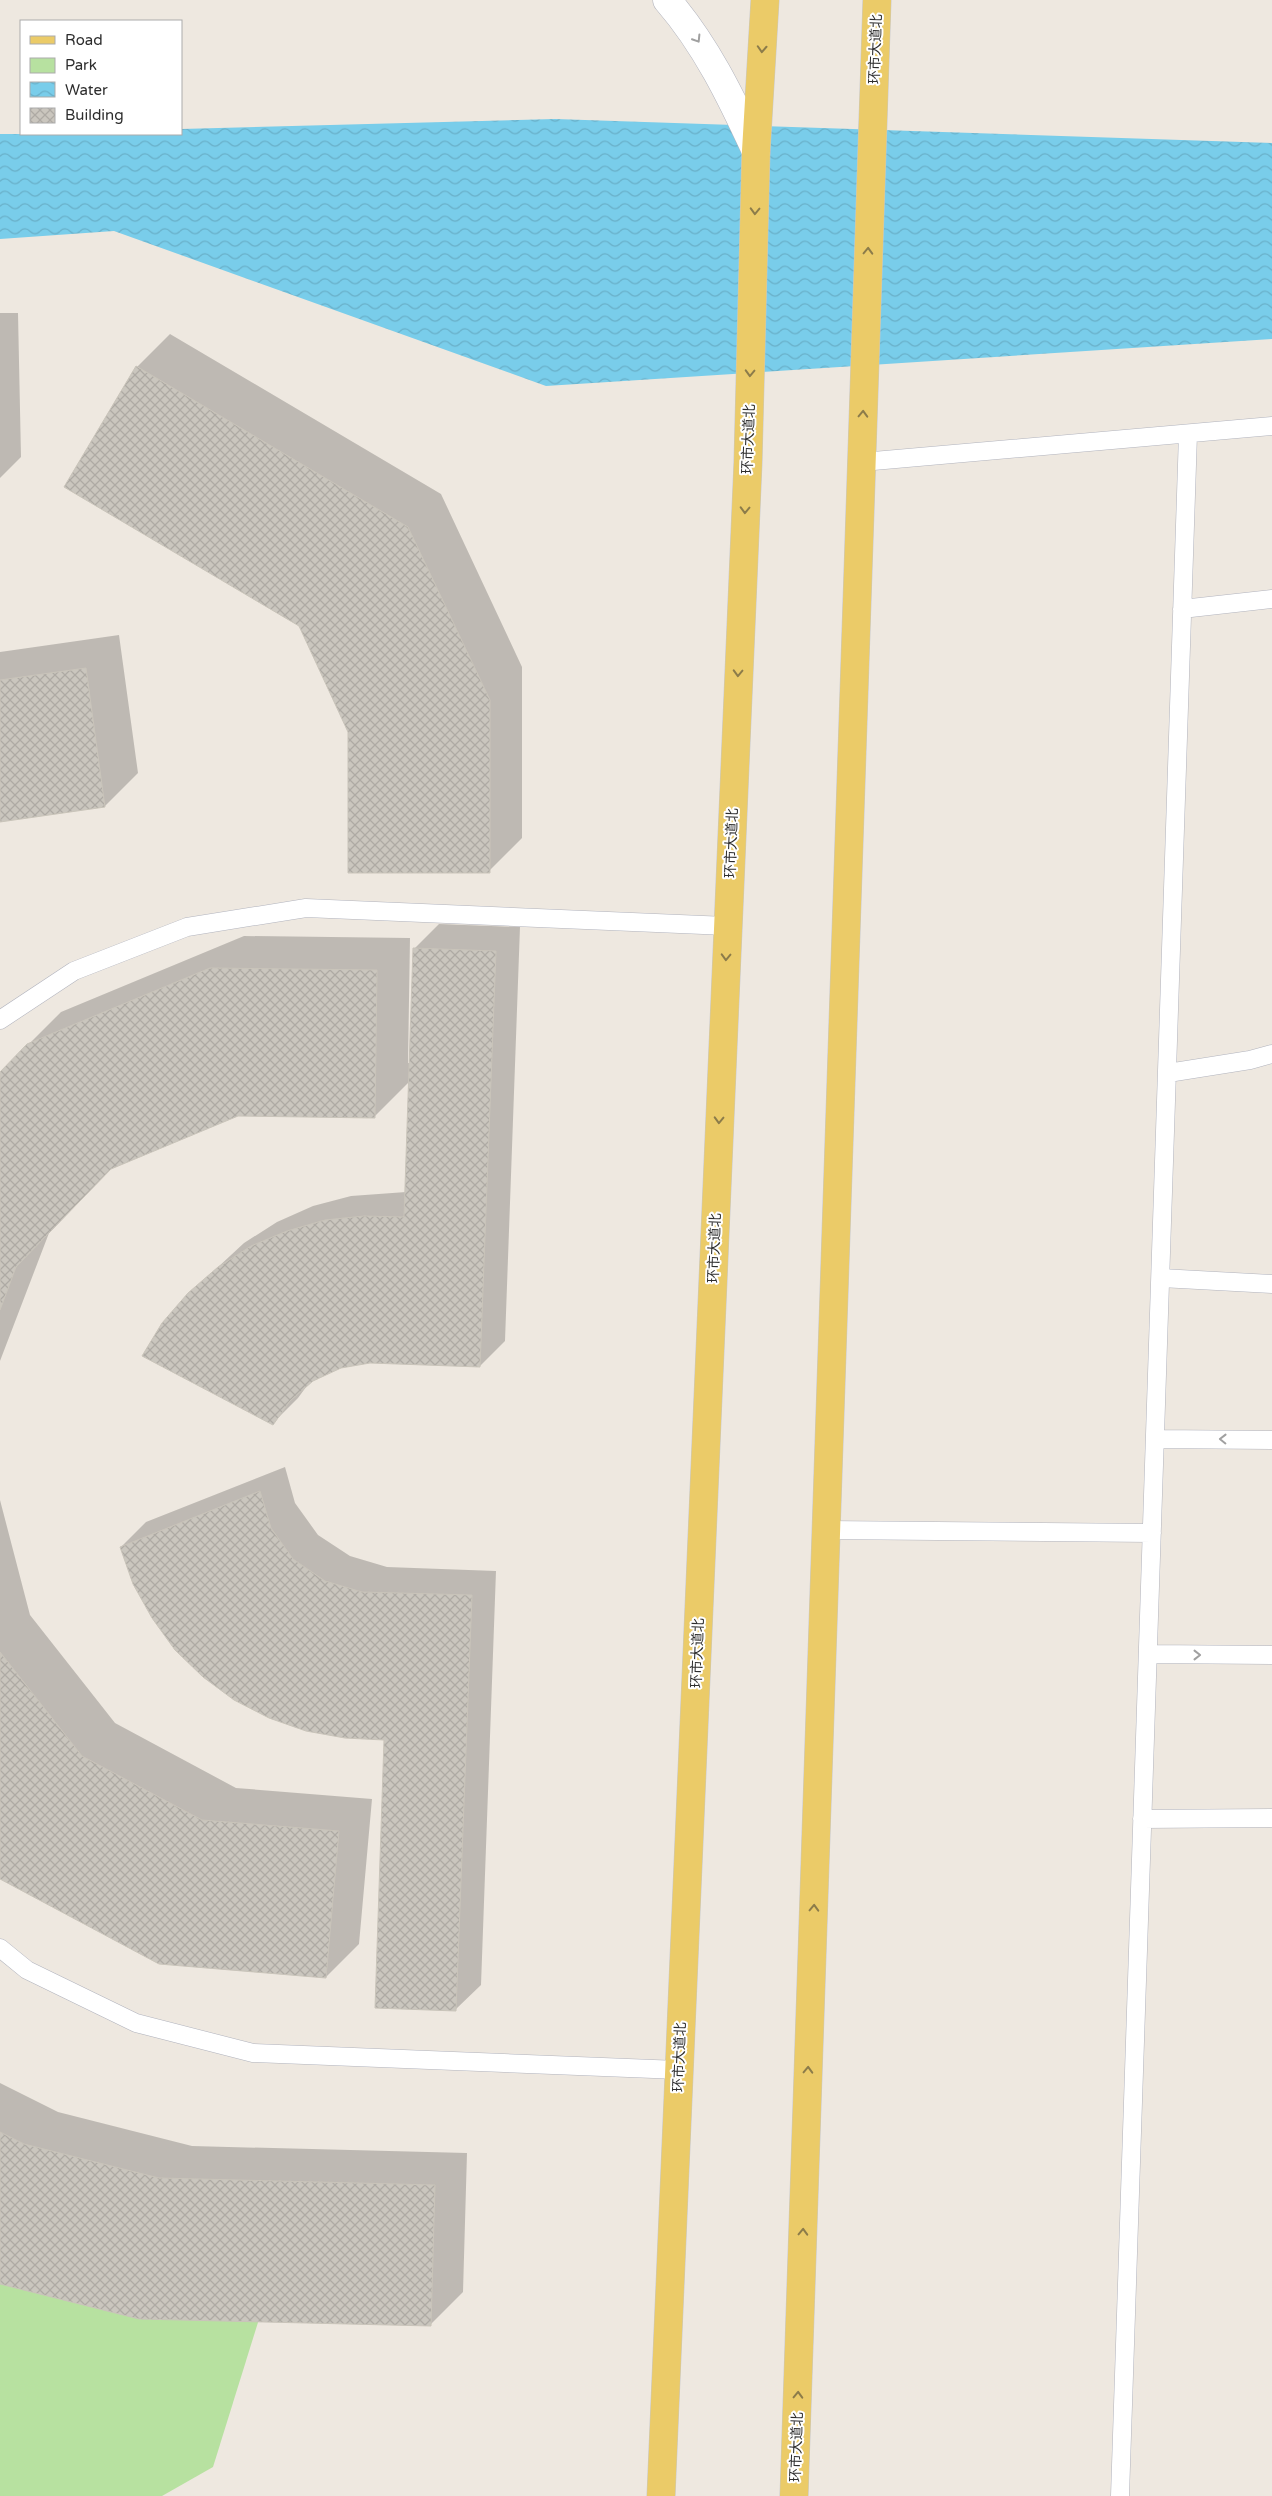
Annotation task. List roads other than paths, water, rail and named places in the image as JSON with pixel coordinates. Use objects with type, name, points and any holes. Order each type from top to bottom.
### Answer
[{"type":"main road","points":[[668,0],[685,21],[725,83],[756,150]]},
{"type":"main road","name":"环市大道北","points":[[661,2496],[748,462],[756,150],[765,0]]},
{"type":"main road","name":"环市大道北","points":[[794,2496],[879,7]]},
{"type":"lane","points":[[862,462],[1272,426]]},
{"type":"lane","points":[[1120,2496],[1188,434]]},
{"type":"lane","points":[[1182,609],[1272,599]]},
{"type":"lane","points":[[0,1020],[74,971],[187,927],[306,908],[728,926]]},
{"type":"lane","points":[[1168,1073],[1250,1060],[1272,1054]]},
{"type":"lane","points":[[1161,1278],[1272,1284]]},
{"type":"lane","points":[[1155,1439],[1272,1440]]},
{"type":"lane","points":[[826,1530],[1152,1532]]},
{"type":"lane","points":[[1148,1654],[1272,1656]]},
{"type":"lane","points":[[1142,1819],[1272,1818]]},
{"type":"lane","points":[[0,1948],[27,1970],[136,2023],[253,2053],[679,2070]]},
{"type":"water","points":[[555,119],[1272,143],[1272,339],[546,386],[114,231],[0,239],[0,134],[182,135],[182,129]]}]
